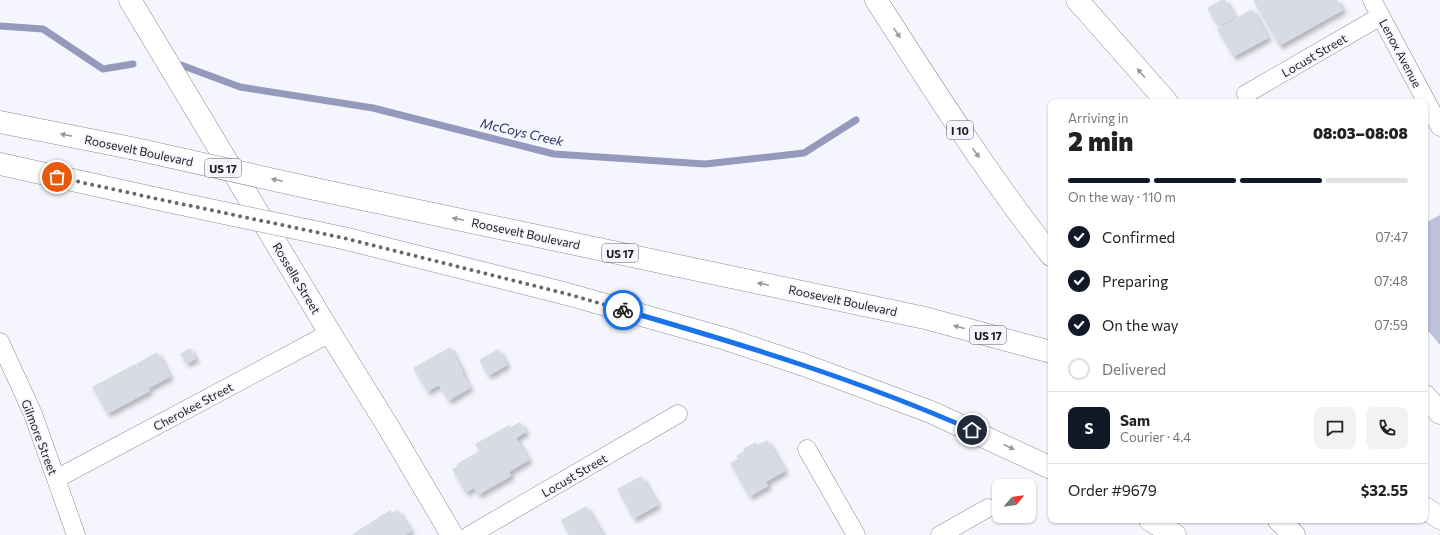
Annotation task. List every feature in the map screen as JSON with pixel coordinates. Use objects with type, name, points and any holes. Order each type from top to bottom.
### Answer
[{"type":"main road","name":"Rosselle Street","points":[[130,0],[452,535]]},
{"type":"main road","name":"I 10","points":[[876,0],[970,145],[1021,217],[1048,251]]},
{"type":"main road","points":[[1077,0],[1164,99]]},
{"type":"main road","name":"Roosevelt Boulevard","points":[[0,122],[131,148],[315,189],[925,318],[1048,351]]},
{"type":"main road","points":[[0,164],[344,238],[567,294],[726,339],[804,365],[931,412],[1048,467]]},
{"type":"main road","points":[[1428,399],[1440,413]]},
{"type":"main road","points":[[1428,510],[1440,518]]},
{"type":"main road","points":[[1155,523],[1175,535]]},
{"type":"main road","points":[[1282,523],[1294,535]]},
{"type":"street","name":"Lenox Avenue","points":[[1372,0],[1425,99]]},
{"type":"street","name":"Locust Street","points":[[1246,94],[1381,16]]},
{"type":"street","name":"Lenox Avenue","points":[[1428,104],[1440,127]]},
{"type":"street","name":"Cherokee Street","points":[[56,479],[330,333]]},
{"type":"street","name":"Gilmore Street","points":[[0,342],[33,414],[76,535]]},
{"type":"street","name":"Locust Street","points":[[470,535],[678,414]]},
{"type":"street","points":[[807,449],[856,535]]},
{"type":"street","points":[[940,535],[988,508]]},
{"type":"shaded area","points":[[1440,215],[1440,345],[1428,331],[1428,221]]},
{"type":"building","points":[[1221,0],[1225,0],[1235,17],[1218,27],[1207,8]]},
{"type":"building","points":[[1253,0],[1337,0],[1343,10],[1279,46]]},
{"type":"building","points":[[1252,9],[1268,38],[1233,57],[1217,29]]},
{"type":"building","points":[[450,347],[470,388],[448,401],[439,385],[427,392],[413,368]]},
{"type":"building","points":[[190,348],[196,359],[186,364],[180,354]]},
{"type":"building","points":[[498,349],[507,365],[488,376],[479,360]]},
{"type":"building","points":[[157,352],[170,377],[149,388],[136,364]]},
{"type":"building","points":[[135,364],[150,391],[107,414],[92,387]]},
{"type":"building","points":[[520,422],[526,432],[516,438],[529,460],[509,472],[511,476],[478,495],[474,488],[465,493],[452,469],[458,466],[457,464],[479,451],[475,444],[509,425],[511,427]]},
{"type":"building","points":[[767,440],[785,471],[766,482],[768,486],[749,497],[730,463],[738,459],[736,456],[744,451],[743,449],[756,442],[757,445]]},
{"type":"building","points":[[641,476],[658,505],[633,519],[617,489]]},
{"type":"building","points":[[586,506],[603,535],[569,535],[561,520]]},
{"type":"building","points":[[390,510],[392,513],[398,510],[411,531],[406,535],[351,535]]},
{"type":"waterway","name":"McCoys Creek","points":[[0,26],[43,29],[103,69],[133,64]]},
{"type":"waterway","name":"McCoys Creek","points":[[181,65],[240,87],[373,108],[554,154],[705,164],[804,153],[856,120]]},
{"type":"way so far","points":[[57,177],[344,238],[567,294],[623,310]]},
{"type":"route","points":[[623,310],[726,339],[804,365],[931,412],[972,430]]}]
